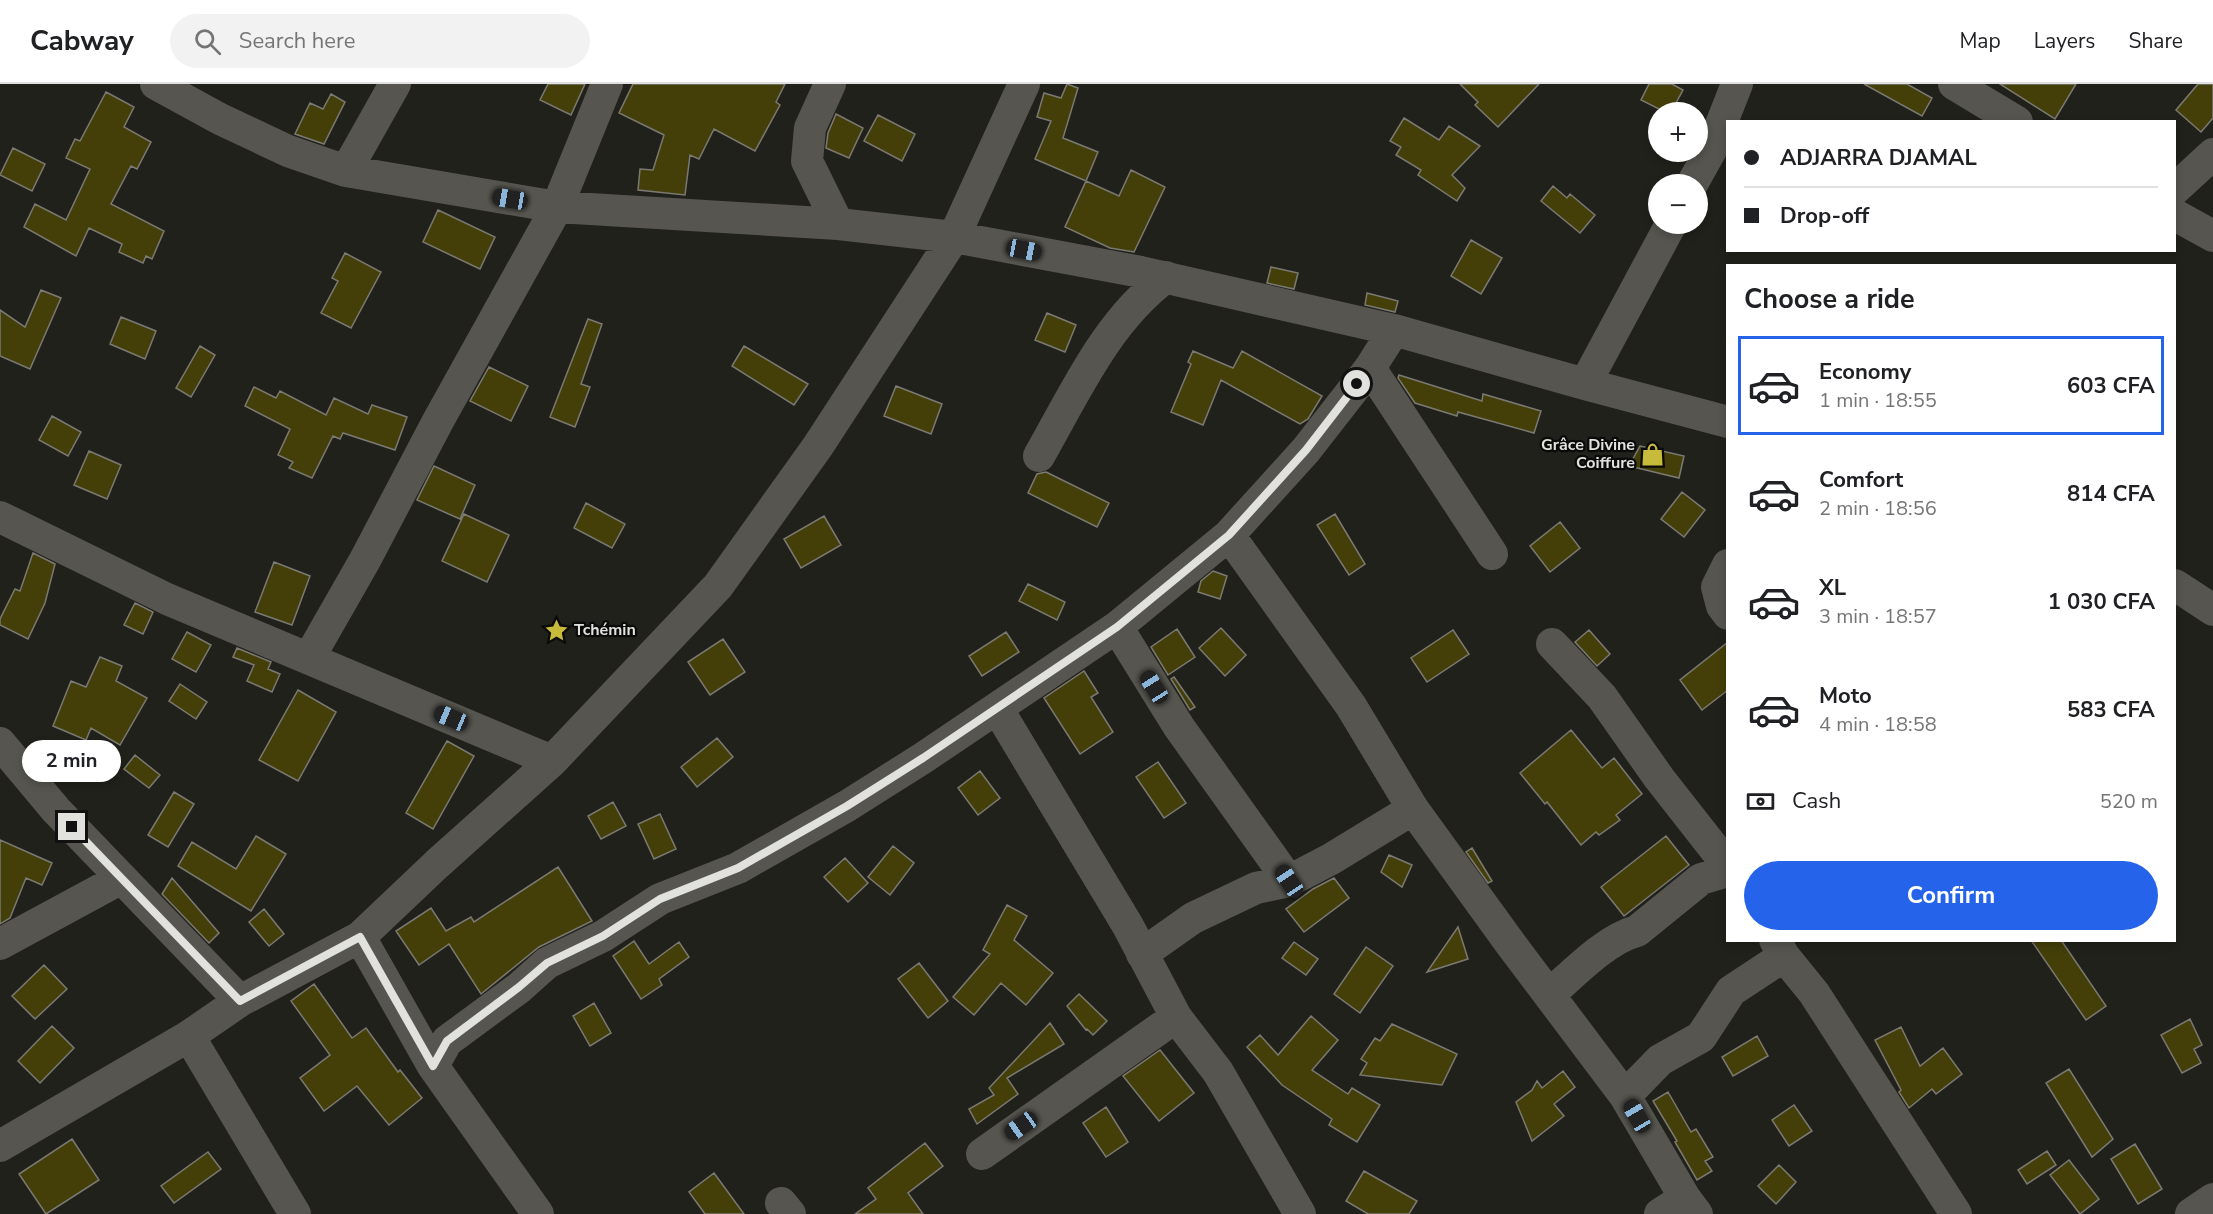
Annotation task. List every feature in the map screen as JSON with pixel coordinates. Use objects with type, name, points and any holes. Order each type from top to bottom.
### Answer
[{"type":"street","points":[[156,84],[220,119],[288,152],[346,171],[557,207],[838,224],[954,237],[1166,277],[1394,330],[1726,421]]},
{"type":"street","points":[[346,171],[395,84]]},
{"type":"street","points":[[309,658],[365,560],[438,421],[557,207],[607,84]]},
{"type":"street","points":[[830,84],[810,128],[807,160],[838,224]]},
{"type":"street","points":[[1,1144],[189,1036],[240,1001],[360,937],[552,761],[718,586],[818,446],[954,237],[1024,84]]},
{"type":"street","points":[[1698,174],[1711,150],[1737,84]]},
{"type":"street","points":[[1964,86],[2014,120]]},
{"type":"street","points":[[2176,188],[2213,154]]},
{"type":"street","points":[[2176,215],[2213,236]]},
{"type":"street","points":[[1585,384],[1666,234]]},
{"type":"street","points":[[1039,456],[1105,340],[1147,291],[1166,277]]},
{"type":"street","points":[[433,1066],[447,1041],[547,963],[603,936],[660,899],[738,868],[847,806],[1117,627],[1229,535],[1306,450],[1370,368],[1394,330]]},
{"type":"street","points":[[1370,368],[1492,554]]},
{"type":"street","points":[[0,517],[167,598],[552,761]]},
{"type":"street","points":[[1229,535],[1351,705],[1413,808],[1548,995],[1625,1096],[1681,1209]]},
{"type":"street","points":[[1726,569],[1717,587],[1722,606],[1726,611]]},
{"type":"street","points":[[2176,586],[2213,610]]},
{"type":"street","points":[[1117,627],[1179,726],[1289,881]]},
{"type":"street","points":[[1552,644],[1602,697],[1659,778],[1726,863]]},
{"type":"street","points":[[997,708],[1128,926],[1176,1017],[1218,1072],[1300,1214]]},
{"type":"street","points":[[0,743],[56,810],[120,879],[240,1001]]},
{"type":"street","points":[[1142,954],[1193,918],[1256,888],[1289,881],[1331,859],[1413,808]]},
{"type":"street","points":[[1548,995],[1625,934],[1637,931],[1701,879],[1726,873]]},
{"type":"street","points":[[0,944],[120,879]]},
{"type":"street","points":[[360,937],[433,1066],[538,1214]]},
{"type":"street","points":[[1625,1096],[1660,1060],[1701,1037],[1731,991],[1779,948],[1814,993],[1956,1214]]},
{"type":"street","points":[[982,1154],[1176,1017]]},
{"type":"street","points":[[189,1036],[295,1214]]},
{"type":"street","points":[[2191,1214],[2213,1199]]},
{"type":"building","points":[[548,84],[585,84],[571,115],[540,100]]},
{"type":"building","points":[[633,84],[785,84],[776,102],[780,105],[755,151],[714,129],[699,159],[690,155],[685,195],[638,190],[640,169],[653,170],[664,135],[619,113]]},
{"type":"building","points":[[1067,84],[1078,88],[1063,138],[1098,152],[1086,181],[1035,159],[1051,121],[1037,117],[1044,93],[1061,98]]},
{"type":"building","points":[[1460,84],[1539,84],[1498,127],[1475,105],[1478,102]]},
{"type":"building","points":[[1649,84],[1672,84],[1683,90],[1676,102],[1648,104],[1641,100]]},
{"type":"building","points":[[1864,84],[1907,84],[1932,98],[1922,116]]},
{"type":"building","points":[[2000,84],[2076,84],[2055,119]]},
{"type":"building","points":[[2198,84],[2213,84],[2213,118],[2201,132],[2176,110]]},
{"type":"building","points":[[106,92],[134,107],[124,127],[151,142],[137,169],[131,166],[111,204],[164,231],[152,259],[146,256],[143,263],[119,252],[122,244],[89,228],[76,256],[24,227],[35,204],[66,220],[90,169],[66,158],[75,139],[80,141]]},
{"type":"building","points":[[331,94],[345,102],[324,144],[295,134],[310,103],[323,109]]},
{"type":"building","points":[[836,114],[863,128],[849,158],[826,148],[828,133]]},
{"type":"building","points":[[878,115],[915,134],[902,161],[864,141]]},
{"type":"building","points":[[1404,118],[1439,140],[1449,126],[1480,146],[1452,175],[1465,188],[1457,201],[1418,175],[1421,170],[1396,155],[1401,147],[1390,141]]},
{"type":"building","points":[[13,148],[45,164],[32,191],[0,175]]},
{"type":"building","points":[[1131,170],[1165,187],[1134,252],[1110,248],[1065,227],[1086,181],[1119,196]]},
{"type":"building","points":[[1553,186],[1567,198],[1570,194],[1595,215],[1580,233],[1541,201]]},
{"type":"building","points":[[438,210],[495,237],[480,269],[423,242]]},
{"type":"building","points":[[1471,240],[1502,258],[1481,294],[1451,276]]},
{"type":"building","points":[[345,253],[381,272],[351,328],[321,313],[338,281],[332,278]]},
{"type":"building","points":[[1271,267],[1298,273],[1294,289],[1267,283]]},
{"type":"building","points":[[41,290],[61,298],[30,369],[0,356],[0,310],[25,327]]},
{"type":"building","points":[[1367,293],[1398,301],[1395,312],[1365,305]]},
{"type":"building","points":[[1047,313],[1076,325],[1065,352],[1035,340]]},
{"type":"building","points":[[121,317],[156,331],[145,359],[110,344]]},
{"type":"building","points":[[588,319],[602,324],[581,384],[590,387],[575,427],[550,417]]},
{"type":"building","points":[[200,346],[215,355],[191,397],[176,388]]},
{"type":"building","points":[[744,346],[808,384],[794,405],[732,366]]},
{"type":"building","points":[[1193,351],[1233,368],[1242,351],[1322,396],[1308,419],[1300,424],[1221,380],[1203,425],[1171,412],[1191,364],[1188,362]]},
{"type":"building","points":[[489,367],[528,386],[511,421],[470,401]]},
{"type":"building","points":[[1399,375],[1482,401],[1483,394],[1541,411],[1534,433],[1458,412],[1457,416],[1415,403],[1398,378]]},
{"type":"building","points":[[896,386],[942,404],[931,434],[884,416]]},
{"type":"building","points":[[254,387],[276,398],[280,391],[326,415],[334,398],[368,414],[372,405],[407,417],[395,450],[343,433],[340,439],[333,436],[312,478],[289,468],[293,462],[278,455],[290,429],[245,406]]},
{"type":"building","points":[[52,416],[81,432],[68,456],[39,440]]},
{"type":"building","points":[[1640,446],[1684,456],[1679,478],[1629,466]]},
{"type":"building","points":[[89,451],[121,465],[107,499],[74,485]]},
{"type":"building","points":[[434,466],[475,485],[460,519],[417,500]]},
{"type":"building","points":[[1046,472],[1109,503],[1097,527],[1028,493],[1037,474]]},
{"type":"building","points":[[1682,492],[1705,510],[1684,537],[1661,519]]},
{"type":"building","points":[[586,503],[625,524],[612,548],[574,528]]},
{"type":"building","points":[[464,514],[509,535],[487,582],[442,561]]},
{"type":"building","points":[[1335,514],[1365,564],[1349,575],[1317,525]]},
{"type":"building","points":[[824,516],[841,545],[801,568],[784,539]]},
{"type":"building","points":[[1560,522],[1580,548],[1550,572],[1530,546]]},
{"type":"building","points":[[33,553],[55,564],[45,603],[28,639],[0,625],[0,619],[15,589],[20,591]]},
{"type":"building","points":[[274,562],[310,576],[292,625],[255,612]]},
{"type":"building","points":[[1213,571],[1227,576],[1220,599],[1198,592],[1201,581]]},
{"type":"building","points":[[1028,584],[1065,602],[1057,620],[1019,601]]},
{"type":"building","points":[[135,603],[153,612],[143,634],[124,625]]},
{"type":"building","points":[[1221,628],[1246,655],[1225,676],[1199,648]]},
{"type":"building","points":[[1177,629],[1195,657],[1168,675],[1151,647]]},
{"type":"building","points":[[1453,630],[1469,654],[1427,682],[1411,658]]},
{"type":"building","points":[[1589,630],[1610,654],[1597,666],[1575,642]]},
{"type":"building","points":[[187,632],[211,645],[196,672],[172,659]]},
{"type":"building","points":[[1006,632],[1019,652],[982,676],[969,656]]},
{"type":"building","points":[[723,639],[745,672],[710,695],[688,662]]},
{"type":"building","points":[[1726,644],[1726,692],[1702,710],[1680,680]]},
{"type":"building","points":[[237,648],[271,662],[268,669],[280,674],[272,692],[247,681],[254,665],[233,657]]},
{"type":"building","points":[[100,657],[122,666],[116,681],[147,698],[120,745],[91,728],[86,740],[53,726],[71,681],[86,687]]},
{"type":"building","points":[[1084,671],[1098,693],[1091,697],[1113,732],[1080,754],[1044,698]]},
{"type":"building","points":[[1174,677],[1195,707],[1190,710],[1171,679]]},
{"type":"building","points":[[180,684],[207,702],[196,719],[169,701]]},
{"type":"building","points":[[298,690],[336,712],[298,781],[259,760]]},
{"type":"building","points":[[1571,730],[1602,768],[1614,758],[1642,794],[1616,815],[1620,820],[1599,835],[1596,832],[1581,845],[1547,802],[1545,804],[1520,773]]},
{"type":"building","points":[[717,738],[733,757],[697,787],[681,767]]},
{"type":"building","points":[[447,741],[474,756],[433,829],[406,813]]},
{"type":"building","points":[[135,755],[160,775],[149,788],[124,769]]},
{"type":"building","points":[[1158,762],[1186,803],[1164,818],[1136,777]]},
{"type":"building","points":[[980,771],[1000,798],[978,815],[958,788]]},
{"type":"building","points":[[174,792],[194,804],[168,847],[148,835]]},
{"type":"building","points":[[613,802],[626,826],[601,839],[588,816]]},
{"type":"building","points":[[660,814],[676,849],[654,859],[638,824]]},
{"type":"building","points":[[256,836],[286,854],[251,911],[178,866],[192,842],[236,869]]},
{"type":"building","points":[[1666,836],[1689,865],[1624,916],[1601,887]]},
{"type":"building","points":[[0,840],[52,863],[42,885],[26,878],[10,918],[0,924]]},
{"type":"building","points":[[893,846],[914,863],[890,895],[868,877]]},
{"type":"building","points":[[1472,848],[1492,881],[1488,883],[1466,852]]},
{"type":"building","points":[[1389,855],[1412,865],[1402,887],[1381,872]]},
{"type":"building","points":[[845,858],[868,883],[848,902],[824,877]]},
{"type":"building","points":[[558,867],[592,921],[539,947],[481,994],[449,944],[419,965],[396,931],[431,908],[446,931],[471,917],[474,922]]},
{"type":"building","points":[[172,878],[219,933],[209,943],[162,894]]},
{"type":"building","points":[[1334,878],[1349,898],[1304,932],[1286,909],[1313,889]]},
{"type":"building","points":[[1007,905],[1027,916],[1014,940],[1053,973],[1026,1005],[1001,983],[974,1015],[953,997],[990,954],[983,950]]},
{"type":"building","points":[[264,909],[284,934],[269,946],[249,922]]},
{"type":"building","points":[[1458,927],[1468,959],[1427,972]]},
{"type":"building","points":[[634,941],[649,964],[679,942],[689,957],[659,979],[662,985],[641,999],[613,956]]},
{"type":"building","points":[[1294,942],[1318,959],[1306,975],[1282,958]]},
{"type":"building","points":[[2032,942],[2062,942],[2106,1006],[2086,1020]]},
{"type":"building","points":[[1366,947],[1393,966],[1360,1013],[1334,994]]},
{"type":"building","points":[[919,963],[948,1001],[928,1018],[898,979]]},
{"type":"building","points":[[44,965],[67,989],[35,1019],[12,996]]},
{"type":"building","points":[[314,984],[352,1038],[366,1028],[398,1072],[400,1070],[422,1098],[389,1125],[357,1086],[324,1111],[300,1078],[330,1055],[291,1001]]},
{"type":"building","points":[[1079,994],[1107,1021],[1093,1035],[1086,1030],[1067,1006]]},
{"type":"building","points":[[594,1003],[611,1033],[590,1046],[573,1016]]},
{"type":"building","points":[[1311,1016],[1338,1040],[1312,1070],[1348,1094],[1352,1088],[1380,1105],[1357,1142],[1329,1125],[1332,1119],[1282,1085],[1247,1047],[1260,1035],[1278,1055]]},
{"type":"building","points":[[2190,1019],[2202,1045],[2194,1049],[2201,1063],[2182,1073],[2161,1035]]},
{"type":"building","points":[[1050,1023],[1064,1044],[1007,1078],[1018,1094],[977,1124],[969,1109],[994,1095],[989,1088]]},
{"type":"building","points":[[1392,1024],[1457,1054],[1442,1085],[1360,1075],[1367,1063],[1361,1059],[1375,1038],[1380,1041]]},
{"type":"building","points":[[52,1026],[74,1048],[40,1083],[18,1061]]},
{"type":"building","points":[[1901,1027],[1920,1066],[1943,1048],[1962,1074],[1936,1094],[1932,1089],[1909,1108],[1875,1040]]},
{"type":"building","points":[[1757,1036],[1768,1056],[1733,1076],[1722,1057]]},
{"type":"building","points":[[1160,1050],[1194,1093],[1159,1121],[1123,1076]]},
{"type":"building","points":[[2069,1069],[2113,1139],[2092,1157],[2046,1083]]},
{"type":"building","points":[[1563,1071],[1575,1087],[1554,1104],[1564,1116],[1532,1141],[1516,1102],[1532,1090],[1537,1081],[1542,1088]]},
{"type":"building","points":[[1668,1092],[1691,1132],[1696,1129],[1713,1157],[1705,1161],[1712,1171],[1697,1180],[1653,1101]]},
{"type":"building","points":[[1794,1105],[1812,1131],[1789,1146],[1772,1120]]},
{"type":"building","points":[[1106,1107],[1128,1142],[1106,1157],[1083,1123]]},
{"type":"building","points":[[72,1139],[99,1180],[46,1214],[19,1174]]},
{"type":"building","points":[[925,1143],[943,1166],[908,1193],[923,1214],[855,1214],[876,1199],[868,1188]]},
{"type":"building","points":[[2135,1144],[2162,1189],[2138,1204],[2111,1159]]},
{"type":"building","points":[[2047,1151],[2056,1165],[2027,1184],[2018,1170]]},
{"type":"building","points":[[208,1152],[221,1169],[174,1203],[161,1186]]},
{"type":"building","points":[[2069,1160],[2099,1199],[2080,1214],[2050,1175]]},
{"type":"building","points":[[1779,1165],[1796,1182],[1776,1204],[1758,1186]]},
{"type":"building","points":[[1364,1171],[1417,1201],[1409,1214],[1368,1214],[1346,1201]]},
{"type":"building","points":[[714,1173],[744,1214],[705,1214],[689,1192]]},
{"type":"place","name":"Grâce Divine Coiffure","points":[[1653,454]]},
{"type":"place","name":"Tchémin","points":[[556,630]]},
{"type":"route","points":[[72,827],[240,1001],[360,937],[433,1066],[447,1041],[547,963],[603,936],[660,899],[738,868],[847,806],[923,758],[1117,627],[1229,535],[1306,450],[1357,384]]}]
